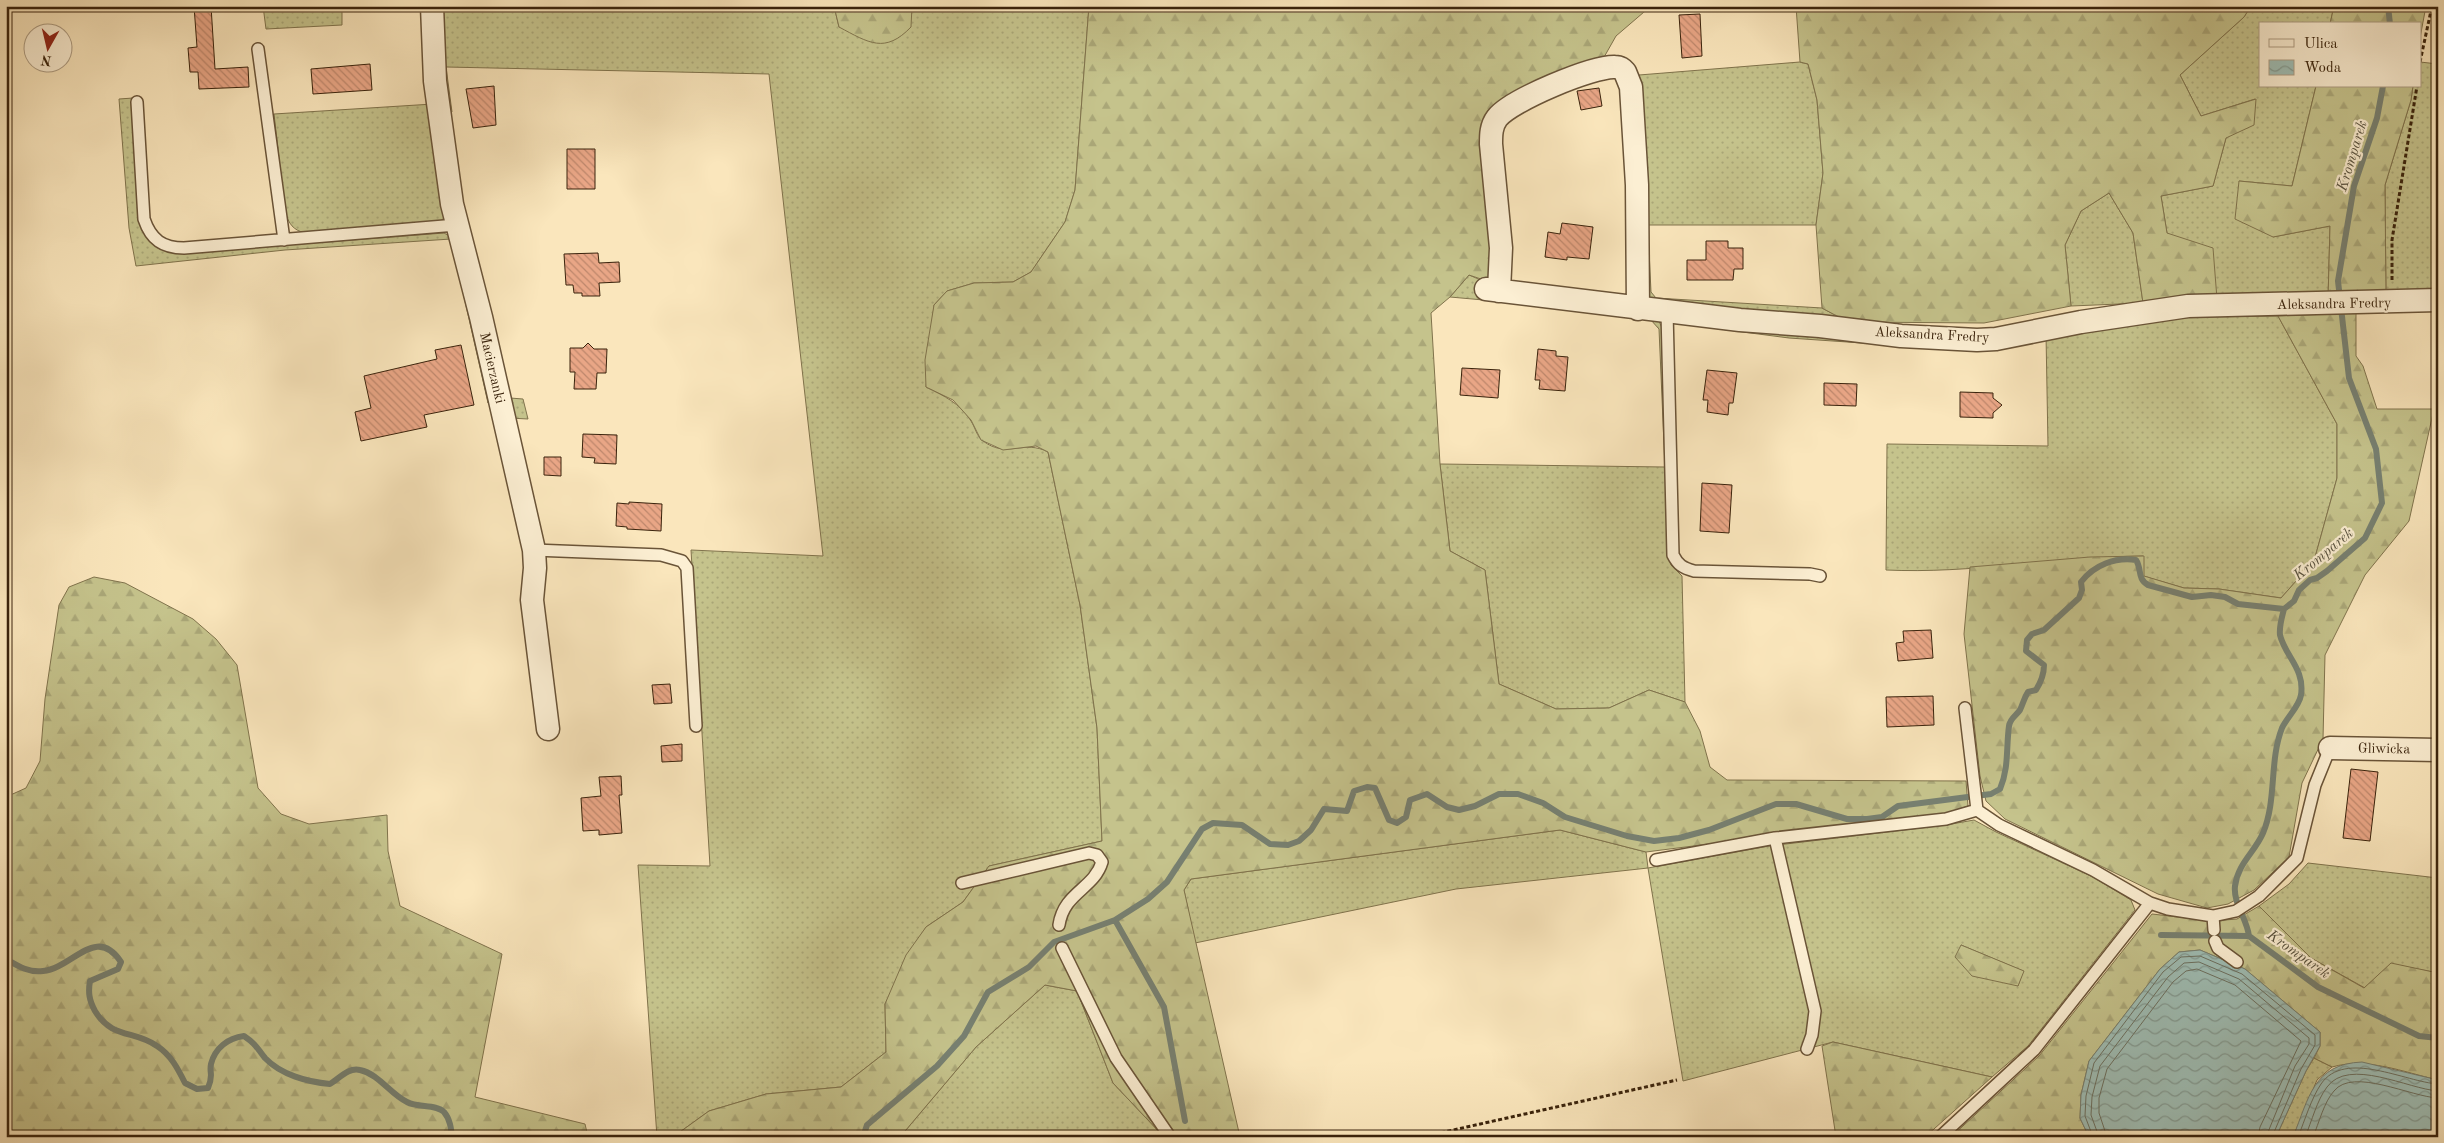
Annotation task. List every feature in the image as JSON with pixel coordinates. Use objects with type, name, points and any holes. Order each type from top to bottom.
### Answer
[{"type":"street","name":"Macierzanki","points":[[432,6],[438,108],[456,226],[481,318],[534,550],[535,568],[532,600],[548,730]]},
{"type":"street","name":"Aleksandra Fredry","points":[[1638,310],[1637,185],[1631,87],[1625,72],[1614,67],[1596,70],[1527,96],[1507,108],[1496,119],[1491,129],[1491,144],[1501,248],[1492,290],[1638,310],[1820,326],[1901,336],[1978,340],[1996,339],[2081,322],[2188,306],[2360,304],[2438,300]]},
{"type":"street","name":"Gliwicka","points":[[2330,748],[2438,750]]},
{"type":"lane","points":[[258,49],[284,240]]},
{"type":"lane","points":[[137,102],[144,220],[152,236],[164,246],[173,248],[456,226]]},
{"type":"lane","points":[[1666,312],[1673,555],[1676,563],[1694,571],[1820,576]]},
{"type":"lane","points":[[534,550],[662,555],[682,561],[687,568],[696,726]]},
{"type":"lane","points":[[1965,708],[1976,805],[1999,825],[2093,870],[2150,903],[2168,909],[2213,916],[2236,911],[2259,896],[2297,858],[2315,785],[2330,748]]},
{"type":"lane","points":[[1656,860],[1775,838],[1946,819],[1976,805]]},
{"type":"lane","points":[[1775,838],[1816,1011],[1812,1035],[1807,1049]]},
{"type":"lane","points":[[962,883],[1089,853],[1097,855],[1102,862],[1099,872],[1067,902],[1060,915],[1059,925]]},
{"type":"lane","points":[[1940,1137],[2034,1050],[2150,903]]},
{"type":"lane","points":[[2213,916],[2218,948],[2237,962]]},
{"type":"lane","points":[[1062,948],[1116,1058],[1170,1137]]},
{"type":"path","points":[[2422,53],[2432,6]]},
{"type":"path","points":[[2393,303],[2392,240],[2417,88]]},
{"type":"path","points":[[1422,1137],[1677,1080]]},
{"type":"green space","points":[[263,6],[342,6],[342,25],[266,29]]},
{"type":"green space","points":[[437,6],[834,6],[839,27],[912,6],[1089,6],[1075,190],[1065,222],[1031,272],[1013,282],[974,283],[947,291],[934,305],[926,387],[962,409],[981,439],[992,446],[1008,449],[1031,447],[1048,452],[1080,605],[1097,728],[1102,841],[989,866],[963,902],[926,927],[885,1004],[886,1052],[841,1087],[766,1094],[709,1111],[673,1137],[657,1137],[638,865],[710,866],[691,550],[823,556],[769,74],[446,67],[452,112],[444,116]]},
{"type":"green space","points":[[834,6],[912,6],[911,27],[893,41],[876,43],[868,41],[839,27]]},
{"type":"green space","points":[[1089,6],[1651,6],[1616,36],[1599,66],[1493,118],[1494,268],[1487,281],[1469,275],[1450,297],[1431,313],[1440,464],[1450,551],[1485,570],[1499,684],[1556,709],[1609,708],[1649,690],[1685,702],[1700,731],[1710,767],[1727,780],[1966,781],[1968,806],[1945,814],[1646,852],[1560,830],[1191,879],[1184,890],[1240,1137],[1164,1137],[1113,1083],[1077,991],[1045,985],[976,1047],[900,1137],[673,1137],[709,1111],[766,1094],[841,1087],[886,1052],[885,1004],[906,955],[926,927],[963,902],[989,866],[1102,841],[1097,728],[1080,605],[1048,452],[1036,446],[1003,450],[981,440],[971,420],[953,400],[926,387],[925,360],[934,305],[947,291],[974,283],[1013,282],[1031,272],[1065,222],[1075,190]]},
{"type":"green space","points":[[1796,6],[2251,6],[2244,17],[2180,75],[2201,116],[2256,99],[2254,125],[2226,138],[2213,186],[2161,196],[2167,233],[2213,248],[2217,299],[2143,303],[2133,233],[2109,193],[2081,211],[2065,245],[2071,306],[1984,323],[1848,322],[1822,308],[1816,225],[1823,173],[1817,100],[1808,64],[1800,62]]},
{"type":"green space","points":[[2251,6],[2334,6],[2330,22],[2259,22],[2259,88],[2316,88],[2292,186],[2239,181],[2273,237],[2330,226],[2328,300],[2217,299],[2167,233],[2161,196],[2213,186],[2226,138],[2255,99],[2201,116],[2180,75],[2244,17]]},
{"type":"green space","points":[[2334,6],[2426,6],[2422,27],[2422,22],[2330,22]]},
{"type":"green space","points":[[1800,62],[1808,64],[1817,100],[1823,173],[1816,225],[1644,225],[1639,75]]},
{"type":"green space","points":[[2422,62],[2438,64],[2438,296],[2386,298],[2385,185],[2411,100],[2413,88],[2422,88]]},
{"type":"green space","points":[[2316,88],[2413,88],[2411,100],[2385,185],[2386,298],[2328,300],[2330,226],[2273,237],[2235,219],[2239,181],[2292,186]]},
{"type":"green space","points":[[133,98],[140,218],[150,238],[167,250],[182,253],[444,233],[455,239],[493,390],[488,403],[451,239],[285,250],[136,266],[129,228],[119,99]]},
{"type":"green space","points":[[433,104],[444,218],[438,223],[305,233],[292,226],[285,212],[274,114]]},
{"type":"green space","points":[[2109,193],[2133,233],[2143,303],[2071,306],[2065,245],[2081,211]]},
{"type":"green space","points":[[1649,250],[1651,292],[1656,298],[1822,308],[1848,322],[1647,300],[1643,252]]},
{"type":"green space","points":[[1469,275],[1539,305],[1450,297]]},
{"type":"green space","points":[[2356,313],[2356,356],[2363,366],[2377,409],[2434,409],[2409,521],[2365,575],[2325,655],[2323,739],[2302,783],[2289,857],[2254,890],[2228,904],[2207,908],[2158,894],[2005,819],[1986,801],[1980,776],[1964,634],[1970,567],[2090,557],[2144,556],[2144,576],[2184,588],[2219,589],[2281,598],[2314,561],[2337,478],[2337,424],[2278,316]]},
{"type":"green space","points":[[2278,316],[2337,424],[2337,478],[2314,561],[2281,598],[2219,589],[2184,588],[2143,576],[2143,556],[2079,559],[1950,570],[1886,570],[1887,444],[2048,446],[2046,334],[2193,317]]},
{"type":"green space","points":[[1650,319],[1658,319],[1663,337],[1670,556],[1671,565],[1682,576],[1685,702],[1649,690],[1609,708],[1556,709],[1499,684],[1485,570],[1450,551],[1440,464],[1665,467],[1659,329]]},
{"type":"green space","points":[[1690,321],[1906,346],[1789,338],[1689,325]]},
{"type":"green space","points":[[510,398],[523,399],[528,419],[509,418]]},
{"type":"green space","points":[[94,577],[125,583],[193,619],[216,639],[237,665],[258,788],[281,814],[309,824],[387,815],[388,851],[400,906],[502,954],[475,1097],[585,1124],[588,1137],[6,1137],[6,797],[26,788],[40,761],[45,699],[59,605],[69,587]]},
{"type":"green space","points":[[1974,820],[2093,877],[2131,900],[2135,910],[2028,1046],[1992,1077],[1833,1042],[1683,1081],[1648,868],[1769,846]],"holes":[[[1961,945],[2023,971],[2018,986]]]},
{"type":"green space","points":[[1560,830],[1646,852],[1648,868],[1456,889],[1195,943],[1184,890],[1191,879]]},
{"type":"green space","points":[[2308,863],[2438,878],[2438,973],[2391,964],[2365,988],[2311,958],[2259,906],[2289,884]]},
{"type":"green space","points":[[2259,906],[2311,958],[2364,988],[2391,963],[2438,973],[2438,1080],[2372,1065],[2345,1064],[2332,1067],[2314,1058],[2320,1046],[2320,1032],[2245,969],[2200,950],[2179,952],[2160,969],[2089,1061],[2081,1095],[2080,1118],[2089,1137],[1951,1137],[2039,1056],[2152,914],[2213,921],[2237,919]]},
{"type":"green space","points":[[1961,945],[2024,971],[2018,986],[1972,976],[1955,957]]},
{"type":"green space","points":[[1045,985],[1077,991],[1113,1083],[1164,1137],[900,1137],[976,1047]]},
{"type":"green space","points":[[1833,1042],[1992,1077],[1925,1137],[1836,1137],[1822,1046]]},
{"type":"green space","points":[[2314,1058],[2332,1067],[2317,1080],[2293,1137],[2276,1137],[2306,1071]]},
{"type":"water","points":[[2200,950],[2245,969],[2320,1032],[2320,1046],[2306,1071],[2276,1137],[2089,1137],[2080,1118],[2081,1095],[2089,1061],[2160,969],[2179,952]]},
{"type":"water","points":[[2362,1062],[2438,1080],[2438,1137],[2293,1137],[2309,1097],[2323,1076],[2333,1069],[2346,1064]]},
{"type":"building","points":[[194,6],[211,6],[215,69],[248,67],[249,87],[199,89],[198,72],[190,72],[188,48],[197,47]]},
{"type":"building","points":[[1700,14],[1702,56],[1682,58],[1679,15]]},
{"type":"building","points":[[370,64],[372,90],[313,94],[311,69]]},
{"type":"building","points":[[494,86],[496,125],[473,128],[466,89]]},
{"type":"building","points":[[1599,88],[1602,106],[1581,110],[1577,91]]},
{"type":"building","points":[[567,149],[595,149],[595,189],[567,189]]},
{"type":"building","points":[[1562,223],[1593,227],[1589,259],[1567,257],[1567,260],[1545,257],[1548,232],[1560,234]]},
{"type":"building","points":[[1706,241],[1728,241],[1728,248],[1743,248],[1743,269],[1734,269],[1733,280],[1687,280],[1687,260],[1706,260]]},
{"type":"building","points":[[598,253],[599,263],[619,262],[620,282],[599,283],[600,296],[582,296],[582,293],[574,293],[573,285],[566,285],[564,254]]},
{"type":"building","points":[[588,343],[594,349],[607,349],[606,373],[597,373],[596,389],[574,389],[575,372],[570,372],[570,348],[583,348]]},
{"type":"building","points":[[461,345],[474,405],[424,415],[427,427],[361,441],[355,412],[371,408],[364,376],[437,359],[435,350]]},
{"type":"building","points":[[1538,349],[1556,351],[1556,356],[1568,357],[1565,391],[1539,389],[1540,380],[1535,380]]},
{"type":"building","points":[[1462,368],[1500,370],[1498,398],[1460,395]]},
{"type":"building","points":[[1707,370],[1737,373],[1733,403],[1729,403],[1728,415],[1707,412],[1708,400],[1703,400]]},
{"type":"building","points":[[1824,383],[1857,384],[1856,406],[1824,405]]},
{"type":"building","points":[[1960,392],[1993,393],[1993,398],[2002,405],[1993,413],[1993,418],[1960,417]]},
{"type":"building","points":[[583,434],[617,435],[616,464],[594,463],[595,458],[582,457]]},
{"type":"building","points":[[544,457],[561,457],[561,476],[544,475]]},
{"type":"building","points":[[1702,483],[1732,485],[1729,533],[1700,531]]},
{"type":"building","points":[[629,502],[662,504],[661,531],[627,529],[627,527],[616,526],[617,503],[629,504]]},
{"type":"building","points":[[1931,630],[1933,658],[1898,661],[1896,643],[1904,642],[1903,631]]},
{"type":"building","points":[[670,684],[672,703],[654,704],[652,685]]},
{"type":"building","points":[[1933,696],[1934,725],[1887,727],[1886,697]]},
{"type":"building","points":[[682,744],[682,761],[662,762],[661,746]]},
{"type":"building","points":[[2351,769],[2378,772],[2370,841],[2343,838]]},
{"type":"building","points":[[621,776],[622,795],[619,795],[622,833],[599,835],[599,830],[583,831],[581,798],[601,796],[599,777]]},
{"type":"waterway","name":"Kromparek","points":[[2388,6],[2390,22]]},
{"type":"waterway","name":"Kromparek","points":[[2383,88],[2377,118],[2354,186],[2338,281],[2349,378],[2376,449],[2382,503],[2365,538],[2327,571],[2317,578],[2310,580],[2299,590],[2294,601],[2284,609],[2280,625],[2280,635],[2300,678],[2301,695],[2298,704],[2282,728],[2278,741],[2270,807],[2263,833],[2243,864],[2237,878],[2235,892],[2249,936],[2318,987],[2419,1036],[2438,1038]]},
{"type":"waterway","points":[[863,1137],[867,1125],[937,1066],[964,1036],[988,992],[1029,967],[1054,942],[1115,920],[1148,899],[1167,882],[1202,829],[1213,823],[1242,825],[1270,844],[1288,845],[1299,841],[1311,830],[1324,809],[1347,811],[1354,791],[1367,787],[1375,788],[1389,820],[1397,823],[1406,817],[1410,800],[1427,794],[1447,807],[1459,810],[1475,806],[1499,794],[1518,794],[1543,803],[1565,817],[1627,836],[1654,841],[1679,838],[1709,830],[1776,804],[1796,804],[1847,819],[1882,817],[1898,806],[1991,794],[2000,789],[2006,766],[2010,723],[2020,710],[2028,692],[2036,690],[2043,672],[2044,665],[2026,651],[2027,640],[2032,634],[2044,630],[2079,598],[2082,590],[2081,582],[2099,567],[2113,561],[2136,560],[2142,580],[2148,585],[2192,597],[2211,595],[2225,597],[2238,604],[2284,609]]},
{"type":"waterway","points":[[1115,920],[1164,1007],[1185,1121]]},
{"type":"waterway","points":[[2161,935],[2249,936]]},
{"type":"waterway","points":[[6,959],[28,970],[43,971],[54,968],[93,947],[102,947],[112,951],[121,962],[118,969],[90,981],[91,1003],[95,1011],[102,1020],[116,1030],[157,1046],[174,1063],[185,1083],[197,1089],[208,1088],[211,1080],[211,1064],[219,1049],[233,1039],[244,1036],[254,1044],[271,1064],[295,1077],[330,1084],[352,1070],[367,1072],[407,1102],[436,1108],[444,1112],[451,1127],[452,1137]]}]
